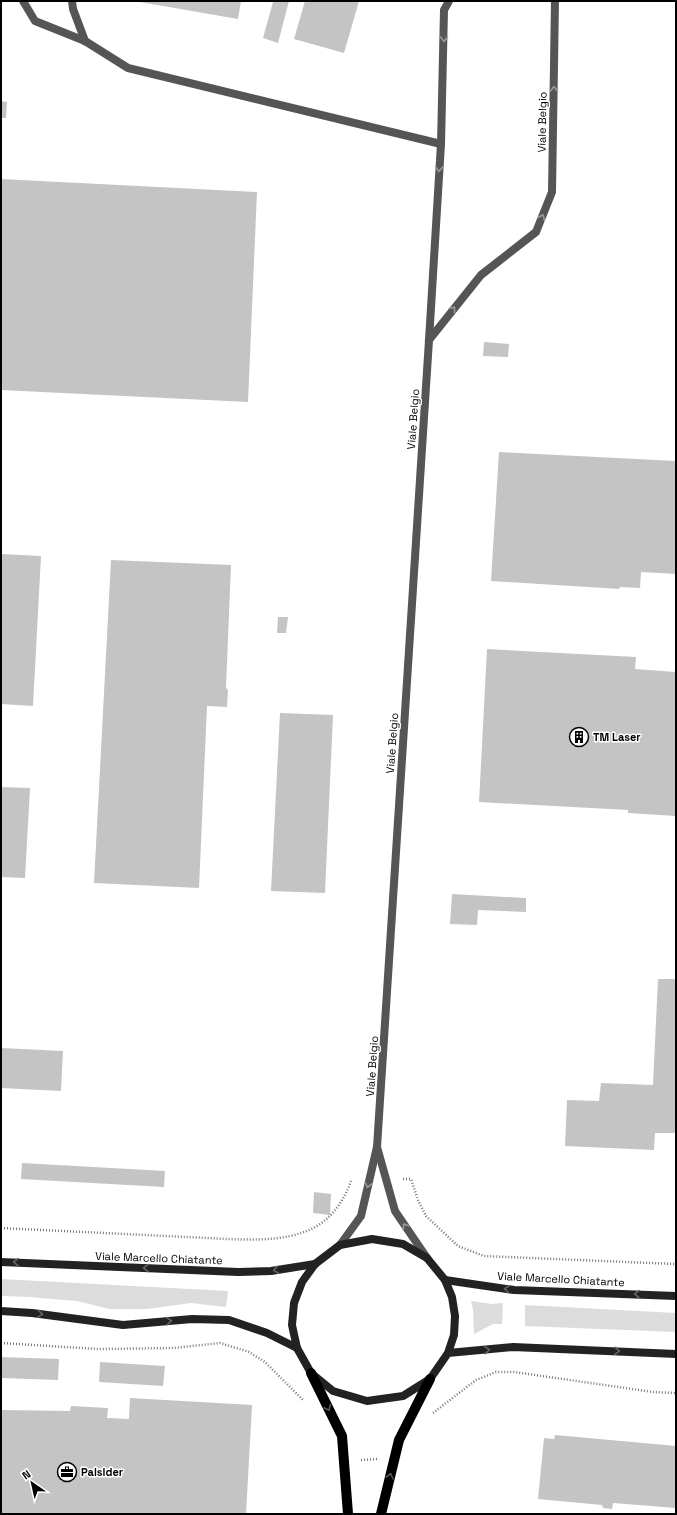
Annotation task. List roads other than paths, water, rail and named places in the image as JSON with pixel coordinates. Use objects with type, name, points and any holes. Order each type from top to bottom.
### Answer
[{"type":"main road","points":[[311,1373],[342,1436],[348,1514]]},
{"type":"main road","points":[[381,1514],[399,1440],[430,1379]]},
{"type":"street","points":[[23,1],[35,21],[85,41],[128,68],[441,144]]},
{"type":"street","points":[[72,1],[73,9],[85,41]]},
{"type":"street","name":"Viale Belgio","points":[[340,1246],[361,1216],[377,1147],[441,144],[444,10],[449,1]]},
{"type":"street","name":"Viale Belgio","points":[[429,340],[481,275],[536,232],[552,192],[556,1]]},
{"type":"street","name":"Viale Belgio","points":[[377,1147],[395,1211],[427,1258]]},
{"type":"street","name":"Viale Marcello Chiatante","points":[[372,1239],[403,1244],[427,1258],[445,1280],[452,1297],[455,1316],[454,1335],[448,1353],[430,1379],[403,1396],[368,1401],[333,1391],[311,1373],[296,1348],[292,1326],[294,1303],[302,1282],[315,1264],[340,1246],[372,1239]]},
{"type":"street","name":"Viale Marcello Chiatante","points":[[1,1262],[238,1272],[271,1271],[315,1264]]},
{"type":"street","name":"Viale Marcello Chiatante","points":[[445,1280],[514,1290],[676,1296]]},
{"type":"street","points":[[1,1311],[32,1313],[123,1325],[192,1319],[229,1320],[266,1333],[296,1348]]},
{"type":"street","points":[[448,1353],[513,1347],[676,1354]]},
{"type":"place","name":"TM Laser","points":[[579,737]]},
{"type":"place","name":"Palsider","points":[[67,1472]]}]
